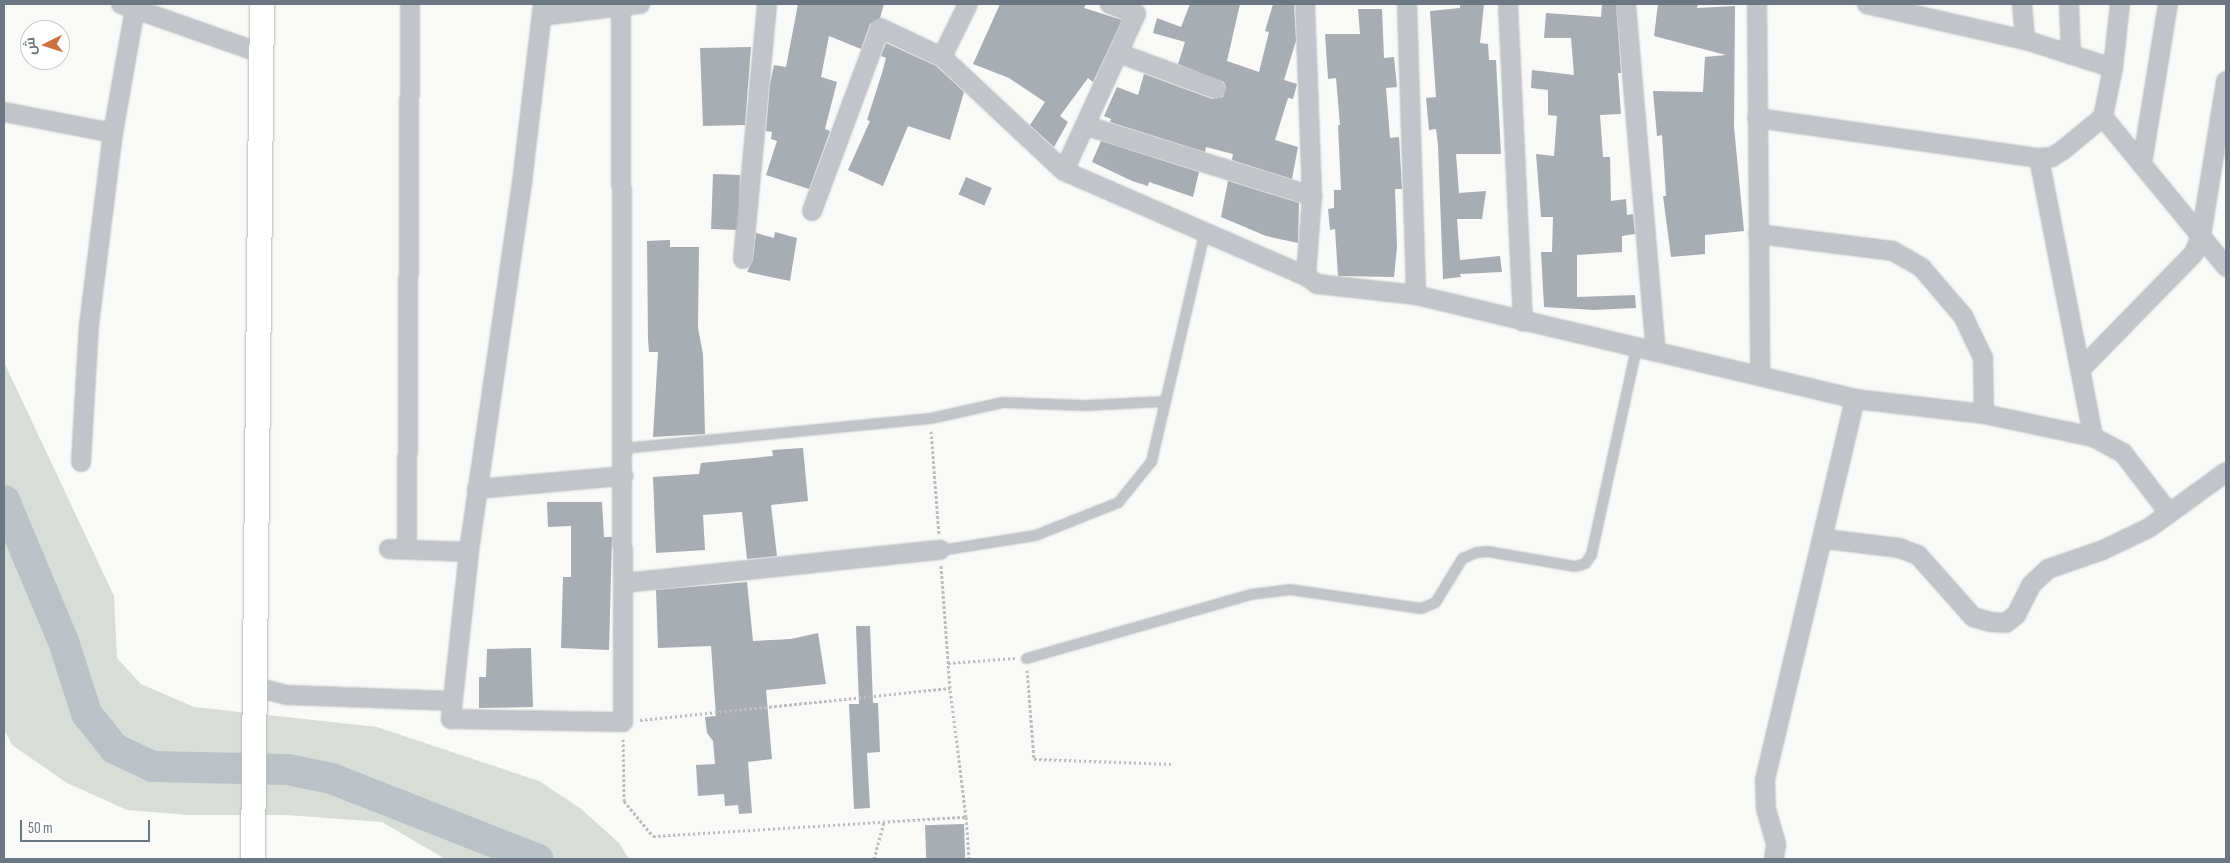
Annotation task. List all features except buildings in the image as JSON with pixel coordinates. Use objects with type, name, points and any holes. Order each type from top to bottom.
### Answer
[{"type":"main road","points":[[253,859],[262,4]]},
{"type":"street","points":[[407,548],[410,4]]},
{"type":"street","points":[[620,5],[624,583],[623,722],[451,720],[477,489],[542,10],[620,5],[640,4]]},
{"type":"street","points":[[743,259],[767,4]]},
{"type":"street","points":[[942,57],[968,4]]},
{"type":"street","points":[[1064,171],[1087,126],[1136,14],[1110,4]]},
{"type":"street","points":[[1305,4],[1312,196],[1306,276]]},
{"type":"street","points":[[1407,4],[1416,296]]},
{"type":"street","points":[[1508,4],[1523,322]]},
{"type":"street","points":[[1626,4],[1656,352]]},
{"type":"street","points":[[1757,4],[1760,376]]},
{"type":"street","points":[[1867,4],[1901,8],[2025,40],[2113,68]]},
{"type":"street","points":[[2022,4],[2025,40]]},
{"type":"street","points":[[2069,4],[2071,55]]},
{"type":"street","points":[[1757,118],[2039,158],[2052,157],[2103,117],[2113,68],[2120,4]]},
{"type":"street","points":[[2142,164],[2168,4]]},
{"type":"street","points":[[81,462],[89,325],[128,6],[261,53]]},
{"type":"street","points":[[812,211],[880,28],[942,57],[1064,171],[1306,276],[1317,284],[1416,296],[1855,399],[1984,414],[2093,437],[2123,452],[2169,513]]},
{"type":"street","points":[[1120,54],[1216,88]]},
{"type":"street","points":[[2080,370],[2194,253],[2201,236],[2226,81]]},
{"type":"street","points":[[4,112],[113,134]]},
{"type":"street","points":[[2103,117],[2226,267]]},
{"type":"street","points":[[1087,126],[1312,196]]},
{"type":"street","points":[[2039,158],[2093,437]]},
{"type":"street","points":[[1758,234],[1893,251],[1921,267],[1963,316],[1984,358],[1984,414]]},
{"type":"street","points":[[1774,859],[1776,845],[1766,809],[1765,781],[1825,539],[1855,399]]},
{"type":"street","points":[[1825,539],[1899,548],[1918,555],[1973,616],[1991,622],[2006,622],[2016,615],[2031,585],[2048,569],[2103,550],[2149,528],[2226,472]]},
{"type":"street","points":[[477,489],[623,476]]},
{"type":"street","points":[[388,549],[407,548],[469,552]]},
{"type":"street","points":[[624,583],[940,550]]},
{"type":"street","points":[[255,687],[288,695],[452,700]]},
{"type":"lane","points":[[940,550],[1035,535],[1118,502],[1151,461],[1204,233]]},
{"type":"lane","points":[[1026,658],[1250,594],[1289,588],[1421,608],[1435,602],[1462,558],[1487,550],[1575,566],[1585,563],[1591,554],[1636,348]]},
{"type":"lane","points":[[623,448],[930,418],[1002,402],[1085,405],[1165,400]]},
{"type":"path","points":[[948,663],[1026,658],[1034,759],[1173,764]]},
{"type":"path","points":[[966,817],[653,836],[624,801],[623,722],[950,688],[966,817],[968,859]]},
{"type":"path","points":[[874,859],[884,821]]},
{"type":"shaded area","points":[[4,362],[114,596],[117,658],[141,684],[194,707],[377,727],[539,781],[580,808],[619,843],[629,859],[445,859],[382,822],[286,815],[189,815],[127,810],[67,783],[12,745],[4,729]]},
{"type":"waterway","points":[[4,500],[63,641],[86,713],[114,748],[152,766],[287,769],[331,778],[538,859]]}]
